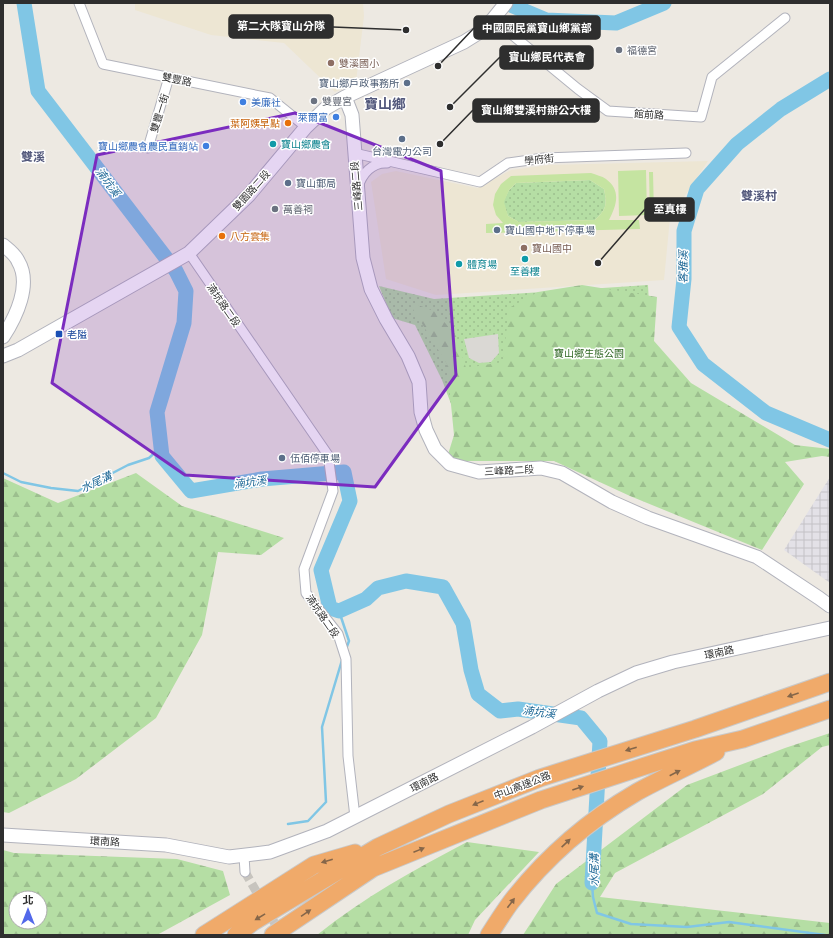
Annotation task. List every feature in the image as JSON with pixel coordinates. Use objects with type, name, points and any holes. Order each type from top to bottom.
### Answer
[{"type":"highway","name":"中山高速公路","points":[[236,935],[253,922],[378,847],[449,814],[540,778],[694,729],[830,682]]},
{"type":"highway","points":[[274,935],[372,868],[541,800],[695,750],[743,739],[830,709]]},
{"type":"highway","points":[[489,935],[511,902],[538,870],[569,840],[599,817],[637,792],[743,739]]},
{"type":"highway","points":[[204,935],[314,864],[378,847]]},
{"type":"street","name":"雙豐路","points":[[79,3],[103,64],[270,98],[306,127]]},
{"type":"street","name":"雙園路二段","points":[[3,356],[18,350],[189,253],[249,194],[306,127],[326,108],[345,97],[464,42],[480,32],[506,3]]},
{"type":"street","name":"館前路","points":[[493,19],[578,89],[608,111],[701,117],[712,77],[785,18]]},
{"type":"street","name":"雙豐一街","points":[[148,148],[169,77]]},
{"type":"street","name":"三峰路二段","points":[[345,97],[352,115],[363,258],[371,289],[386,319],[408,356],[420,382],[420,412],[426,430],[435,449],[450,464],[479,472],[541,468],[562,473],[612,502],[648,518],[757,557],[830,606]]},
{"type":"street","name":"學府街","points":[[354,153],[480,182],[508,163],[544,158],[686,153]]},
{"type":"street","name":"學府街","points":[[357,192],[360,180],[369,168],[381,163],[399,164]]},
{"type":"street","points":[[3,245],[12,252],[18,260],[21,267],[23,281],[21,300],[11,326],[3,337]]},
{"type":"street","name":"湳坑路二段","points":[[189,253],[328,455],[333,491],[304,570],[306,593],[338,634],[346,659],[348,756],[355,817]]},
{"type":"street","name":"環南路","points":[[3,835],[166,845],[229,857],[270,852],[327,831],[486,751],[598,691],[636,673],[673,662],[830,628]]},
{"type":"street","points":[[244,856],[245,872]]},
{"type":"highlighted area","points":[[295,113],[441,171],[456,375],[375,487],[185,475],[52,383],[97,155]]},
{"type":"shaded area","name":"雙溪國小","points":[[135,3],[363,3],[364,16],[356,82],[335,92],[284,43],[211,35],[135,10]]},
{"type":"shaded area","name":"寶山國中","points":[[708,161],[670,218],[664,280],[436,295],[386,279],[371,182],[382,174],[396,171],[477,188],[511,170],[549,165]]},
{"type":"shaded area","points":[[498,334],[499,353],[491,362],[479,363],[469,358],[464,339]]},
{"type":"shaded area","points":[[830,477],[830,583],[784,550]]},
{"type":"green space","points":[[646,170],[647,215],[619,216],[618,171]]},
{"type":"green space","points":[[649,172],[653,172],[654,215],[650,215]]},
{"type":"green space","points":[[591,173],[601,176],[611,184],[616,194],[614,209],[609,220],[639,220],[640,229],[486,233],[486,224],[503,223],[496,215],[493,205],[495,194],[501,184],[511,176]],"holes":[[[590,180],[604,189],[606,199],[605,206],[602,213],[595,220],[519,222],[508,216],[504,202],[509,190],[516,183]]]},
{"type":"green space","points":[[590,180],[604,189],[606,199],[602,213],[595,220],[519,222],[508,216],[503,202],[509,190],[516,183]]},
{"type":"green space","points":[[582,285],[657,297],[654,341],[691,383],[795,445],[830,449],[830,457],[822,456],[785,462],[804,484],[762,550],[630,496],[554,461],[446,461],[454,435],[447,364],[408,301],[436,312],[456,336],[466,368],[503,362],[509,308],[538,292]]},
{"type":"green space","name":"寶山鄉生態公園","points":[[648,285],[651,343],[459,425],[442,380],[415,325],[392,318],[379,286],[434,299]]},
{"type":"green space","points":[[136,473],[182,506],[284,538],[261,555],[218,552],[202,635],[156,718],[76,779],[9,813],[3,812],[3,478],[58,503]]},
{"type":"green space","points":[[830,733],[830,745],[822,747],[763,794],[615,873],[600,897],[830,923],[830,935],[523,935],[556,884],[687,785],[785,748]]},
{"type":"green space","points":[[467,842],[539,852],[475,920],[468,935],[317,935],[371,896]]},
{"type":"green space","points":[[3,850],[14,853],[177,859],[223,871],[230,895],[157,935],[3,935]]},
{"type":"waterway","name":"湳坑溪","points":[[24,3],[38,91],[176,271],[186,291],[184,323],[157,412],[162,456],[191,491],[262,479],[344,472],[350,501],[321,570],[330,608],[339,611],[366,599],[378,588],[406,581],[443,587],[463,623],[471,670],[478,694],[500,711],[518,709],[581,718],[600,741],[592,883]]},
{"type":"waterway","name":"客雅溪","points":[[506,3],[546,20],[616,23],[664,3]]},
{"type":"waterway","name":"客雅溪","points":[[830,79],[781,109],[737,144],[697,189],[684,231],[684,279],[679,327],[703,364],[766,413],[830,440]]},
{"type":"waterway","name":"水尾溝","points":[[3,473],[21,482],[51,488],[78,491],[128,465],[149,458],[161,447]]},
{"type":"waterway","points":[[339,611],[349,641],[346,649]]},
{"type":"waterway","points":[[288,824],[308,821],[326,802],[322,727],[342,660]]},
{"type":"waterway","name":"水尾溝","points":[[592,883],[593,897],[597,913],[631,924],[687,927],[729,922],[825,935]]},
{"type":"tunnel","points":[[245,872],[281,934]]},
{"type":"place","name":"第二大隊寶山分隊","points":[[406,30]]},
{"type":"place","name":"福德宮","points":[[619,50]]},
{"type":"place","name":"雙溪國小","points":[[331,63]]},
{"type":"place","name":"中國國民黨寶山鄉黨部","points":[[438,66]]},
{"type":"place","name":"寶山鄉戶政事務所","points":[[407,83]]},
{"type":"place","name":"雙豐宮","points":[[314,101]]},
{"type":"place","name":"美廉社","points":[[243,102]]},
{"type":"place","name":"寶山鄉民代表會","points":[[450,107]]},
{"type":"place","name":"萊爾富","points":[[336,117]]},
{"type":"place","name":"葉阿姨早點","points":[[288,123]]},
{"type":"place","name":"台灣電力公司","points":[[402,139]]},
{"type":"place","name":"寶山鄉農會","points":[[273,144]]},
{"type":"place","name":"寶山鄉雙溪村辦公大樓","points":[[440,144]]},
{"type":"place","name":"寶山鄉農會農民直銷站","points":[[206,146]]},
{"type":"place","name":"寶山郵局","points":[[288,183]]},
{"type":"place","name":"萬善祠","points":[[275,209]]},
{"type":"place","name":"寶山國中地下停車場","points":[[497,230]]},
{"type":"place","name":"八方雲集","points":[[222,236]]},
{"type":"place","name":"寶山國中","points":[[524,248]]},
{"type":"place","name":"至善樓","points":[[525,259]]},
{"type":"place","name":"至真樓","points":[[598,263]]},
{"type":"place","name":"體育場","points":[[459,264]]},
{"type":"place","name":"老隘","points":[[59,334]]},
{"type":"place","name":"伍佰停車場","points":[[282,458]]},
{"type":"district","name":"寶山鄉","points":[[385,104]]},
{"type":"district","name":"雙溪","points":[[33,157]]},
{"type":"district","name":"雙溪村","points":[[759,196]]}]
